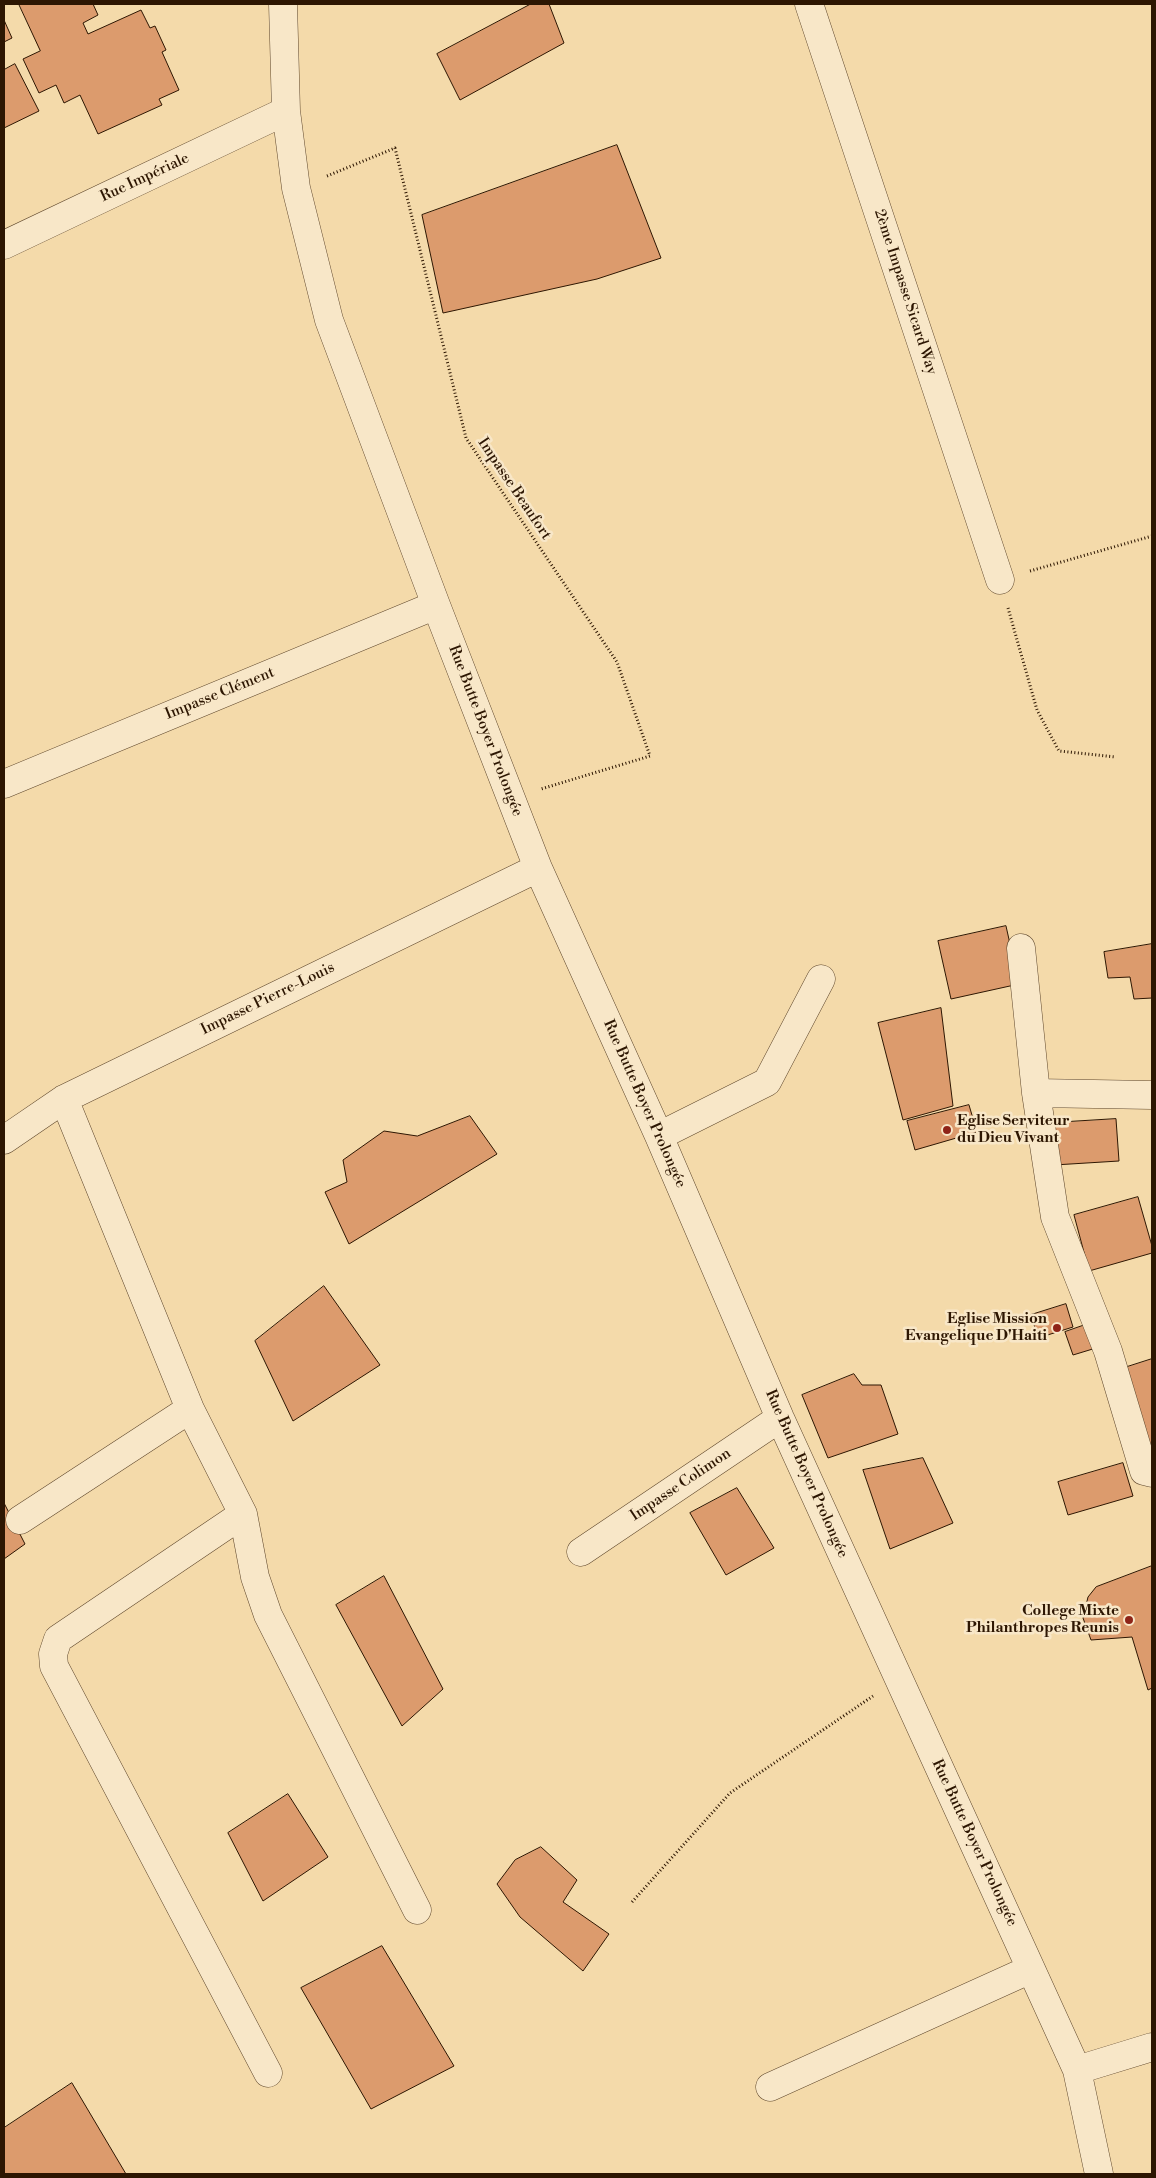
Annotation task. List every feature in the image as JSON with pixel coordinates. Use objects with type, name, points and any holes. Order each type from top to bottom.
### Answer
[{"type":"street","name":"Rue Butte Boyer Prolongée","points":[[282,4],[286,112],[296,188],[330,320],[436,605],[538,868],[659,1136],[780,1418],[1077,2070],[1099,2174]]},
{"type":"street","name":"2ème Impasse Sicard Way","points":[[809,4],[1000,580]]},
{"type":"street","name":"Rue Impériale","points":[[4,246],[286,112]]},
{"type":"street","name":"Impasse Clément","points":[[4,784],[436,605]]},
{"type":"street","name":"Impasse Pierre-Louis","points":[[4,1140],[64,1099],[538,868]]},
{"type":"street","points":[[1021,948],[1036,1093],[1055,1217],[1108,1351],[1144,1471],[1152,1473]]},
{"type":"street","points":[[659,1136],[767,1082],[821,978]]},
{"type":"street","points":[[1036,1093],[1152,1095]]},
{"type":"street","points":[[64,1099],[190,1409],[243,1514],[255,1576],[268,1615],[417,1910]]},
{"type":"street","points":[[20,1520],[190,1409]]},
{"type":"street","name":"Impasse Colimon","points":[[582,1552],[780,1418]]},
{"type":"street","points":[[243,1514],[58,1639],[53,1654],[54,1666],[268,2073]]},
{"type":"street","points":[[770,2088],[1031,1970]]},
{"type":"street","points":[[1077,2070],[1152,2047]]},
{"type":"path","name":"Impasse Beaufort","points":[[296,188],[395,148],[466,438],[617,662],[650,756],[512,798]]},
{"type":"path","points":[[1116,757],[1059,751],[1038,710],[1000,580],[1152,536]]},
{"type":"path","points":[[632,1902],[730,1793],[898,1679]]},
{"type":"building","points":[[19,4],[93,4],[98,15],[83,23],[88,34],[141,10],[150,28],[155,26],[166,50],[162,52],[179,90],[159,99],[162,105],[98,134],[80,95],[64,103],[56,85],[39,93],[23,59],[40,51]]},
{"type":"building","points":[[531,4],[549,4],[564,43],[460,100],[437,54]]},
{"type":"building","points":[[4,20],[12,38],[4,42]]},
{"type":"building","points":[[15,64],[39,111],[4,128],[4,70]]},
{"type":"building","points":[[617,145],[661,258],[597,279],[443,313],[422,215]]},
{"type":"building","points":[[1006,926],[1019,984],[951,999],[938,941]]},
{"type":"building","points":[[1152,944],[1152,998],[1134,999],[1130,977],[1108,978],[1104,952]]},
{"type":"building","points":[[941,1008],[953,1106],[903,1120],[878,1023]]},
{"type":"building","points":[[969,1105],[977,1132],[915,1150],[907,1121]]},
{"type":"building","points":[[470,1116],[497,1154],[349,1244],[325,1192],[347,1182],[343,1160],[384,1131],[417,1136]]},
{"type":"building","points":[[1116,1119],[1119,1161],[1054,1165],[1051,1123]]},
{"type":"building","points":[[1138,1197],[1152,1246],[1152,1253],[1089,1271],[1074,1215]]},
{"type":"building","points":[[324,1286],[380,1365],[293,1421],[255,1341]]},
{"type":"building","points":[[1066,1304],[1073,1327],[1038,1338],[1031,1315]]},
{"type":"building","points":[[1088,1324],[1096,1348],[1073,1355],[1065,1332]]},
{"type":"building","points":[[1152,1359],[1152,1446],[1151,1447],[1124,1368]]},
{"type":"building","points":[[854,1374],[862,1385],[881,1385],[898,1434],[828,1458],[802,1395]]},
{"type":"building","points":[[923,1458],[953,1523],[890,1549],[863,1470]]},
{"type":"building","points":[[1123,1463],[1133,1496],[1068,1515],[1058,1482]]},
{"type":"building","points":[[737,1488],[774,1548],[726,1575],[690,1513]]},
{"type":"building","points":[[4,1503],[25,1544],[4,1559]]},
{"type":"building","points":[[1152,1566],[1152,1688],[1148,1690],[1132,1637],[1091,1640],[1083,1618],[1088,1597],[1096,1587]]},
{"type":"building","points":[[384,1576],[443,1689],[402,1726],[336,1605]]},
{"type":"building","points":[[288,1794],[328,1857],[263,1901],[228,1833]]},
{"type":"building","points":[[541,1847],[577,1880],[563,1902],[609,1934],[583,1971],[520,1917],[497,1884],[515,1860]]},
{"type":"building","points":[[382,1946],[454,2066],[371,2109],[301,1988]]},
{"type":"building","points":[[72,2083],[126,2174],[4,2174],[4,2128]]},
{"type":"place","name":"Eglise Serviteur du Dieu Vivant","points":[[947,1130]]},
{"type":"place","name":"Eglise Mission Evangelique D'Haiti","points":[[1057,1328]]},
{"type":"place","name":"College Mixte Philanthropes Reunis","points":[[1129,1620]]}]
